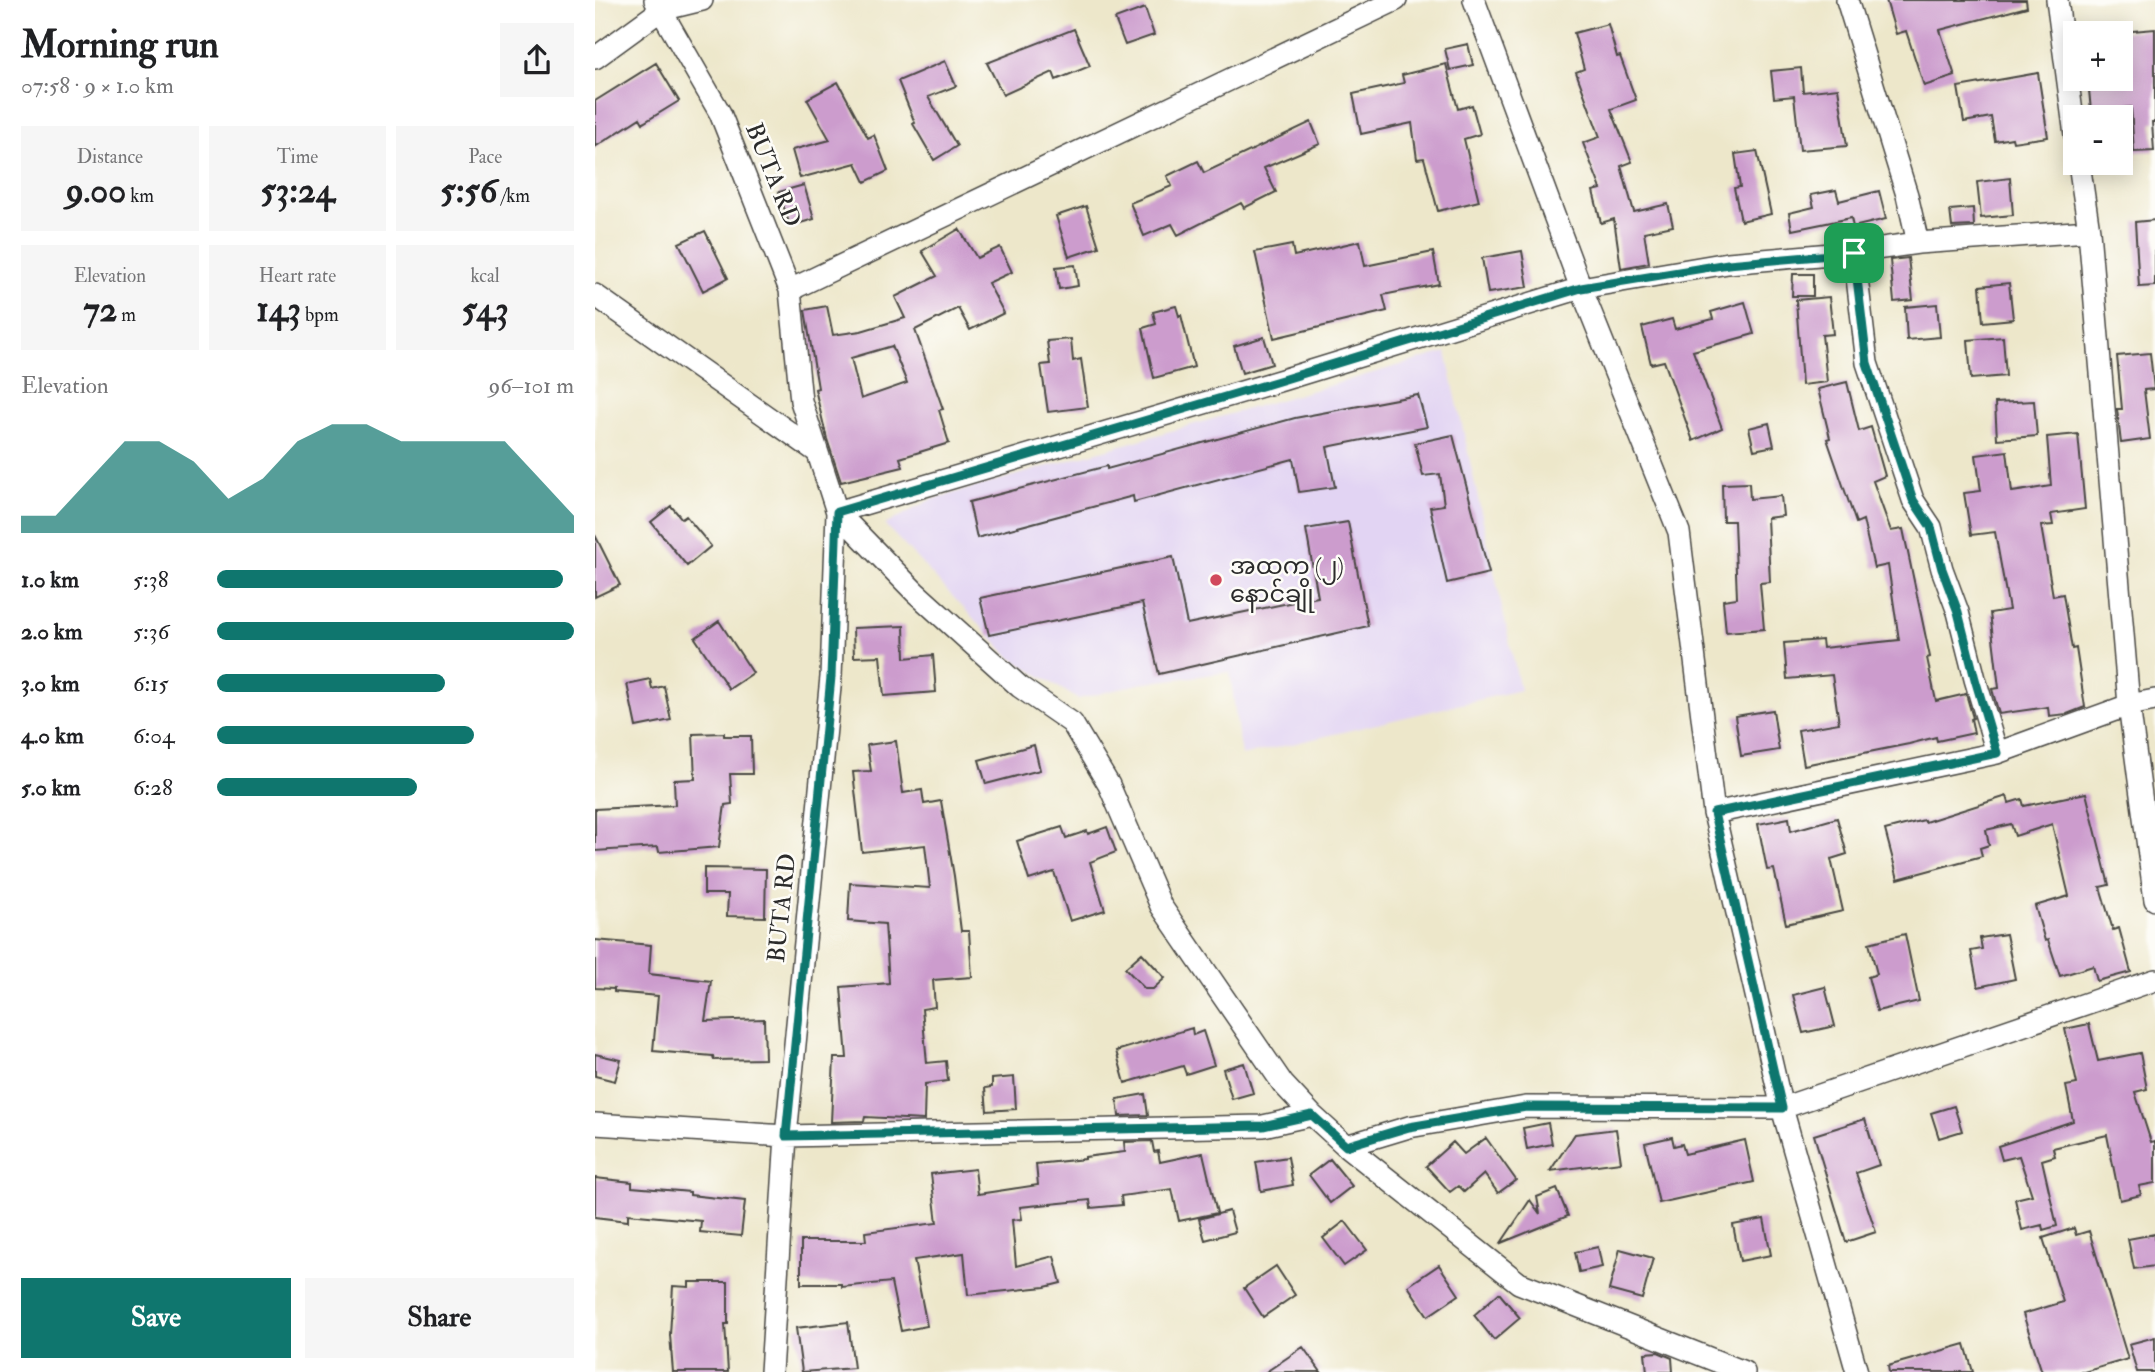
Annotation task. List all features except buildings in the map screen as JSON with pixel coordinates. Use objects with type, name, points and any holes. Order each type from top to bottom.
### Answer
[{"type":"street","points":[[595,58],[658,5],[702,0]]},
{"type":"street","points":[[790,290],[1396,0]]},
{"type":"street","points":[[1474,0],[1581,288],[1679,532],[1714,813],[1782,1108],[1857,1372]]},
{"type":"street","points":[[1847,0],[1907,195],[1918,243]]},
{"type":"street","points":[[2057,0],[2071,105]]},
{"type":"street","name":"BUTA RD","points":[[658,5],[720,113],[790,290],[801,401],[837,512],[831,677],[786,1136],[771,1372]]},
{"type":"street","points":[[2081,175],[2089,232],[2129,705],[2155,900]]},
{"type":"street","points":[[1744,1372],[1519,1283],[1346,1146],[1312,1115],[1283,1084],[1161,906],[1109,785],[1072,723],[1020,687],[972,644],[915,592],[837,512],[1581,288],[1728,264],[1854,253],[1918,243],[2089,232]]},
{"type":"street","points":[[1854,253],[1867,363],[1913,500],[1931,527],[1997,753]]},
{"type":"street","points":[[595,295],[817,452]]},
{"type":"street","points":[[1714,813],[1997,753],[2129,705],[2155,700]]},
{"type":"street","points":[[1346,1146],[1409,1127],[1526,1107],[1782,1108],[2155,980]]},
{"type":"street","points":[[595,1124],[786,1136],[1263,1126],[1312,1115]]},
{"type":"shaded area","name":"အထက (၂) နောင်ချို","points":[[1446,352],[1520,690],[1241,756],[1230,672],[1143,683],[1078,699],[1011,658],[885,525],[930,500]]},
{"type":"place","name":"အထက (၂) နောင်ချို","points":[[1216,580]]},
{"type":"route","points":[[1854,253],[1867,363],[1913,500],[1931,527],[1997,753],[1714,813],[1782,1108],[1526,1107],[1409,1127],[1346,1146],[1312,1115],[1263,1126],[786,1136],[831,677],[837,512],[1581,288],[1728,264],[1854,253]]}]
